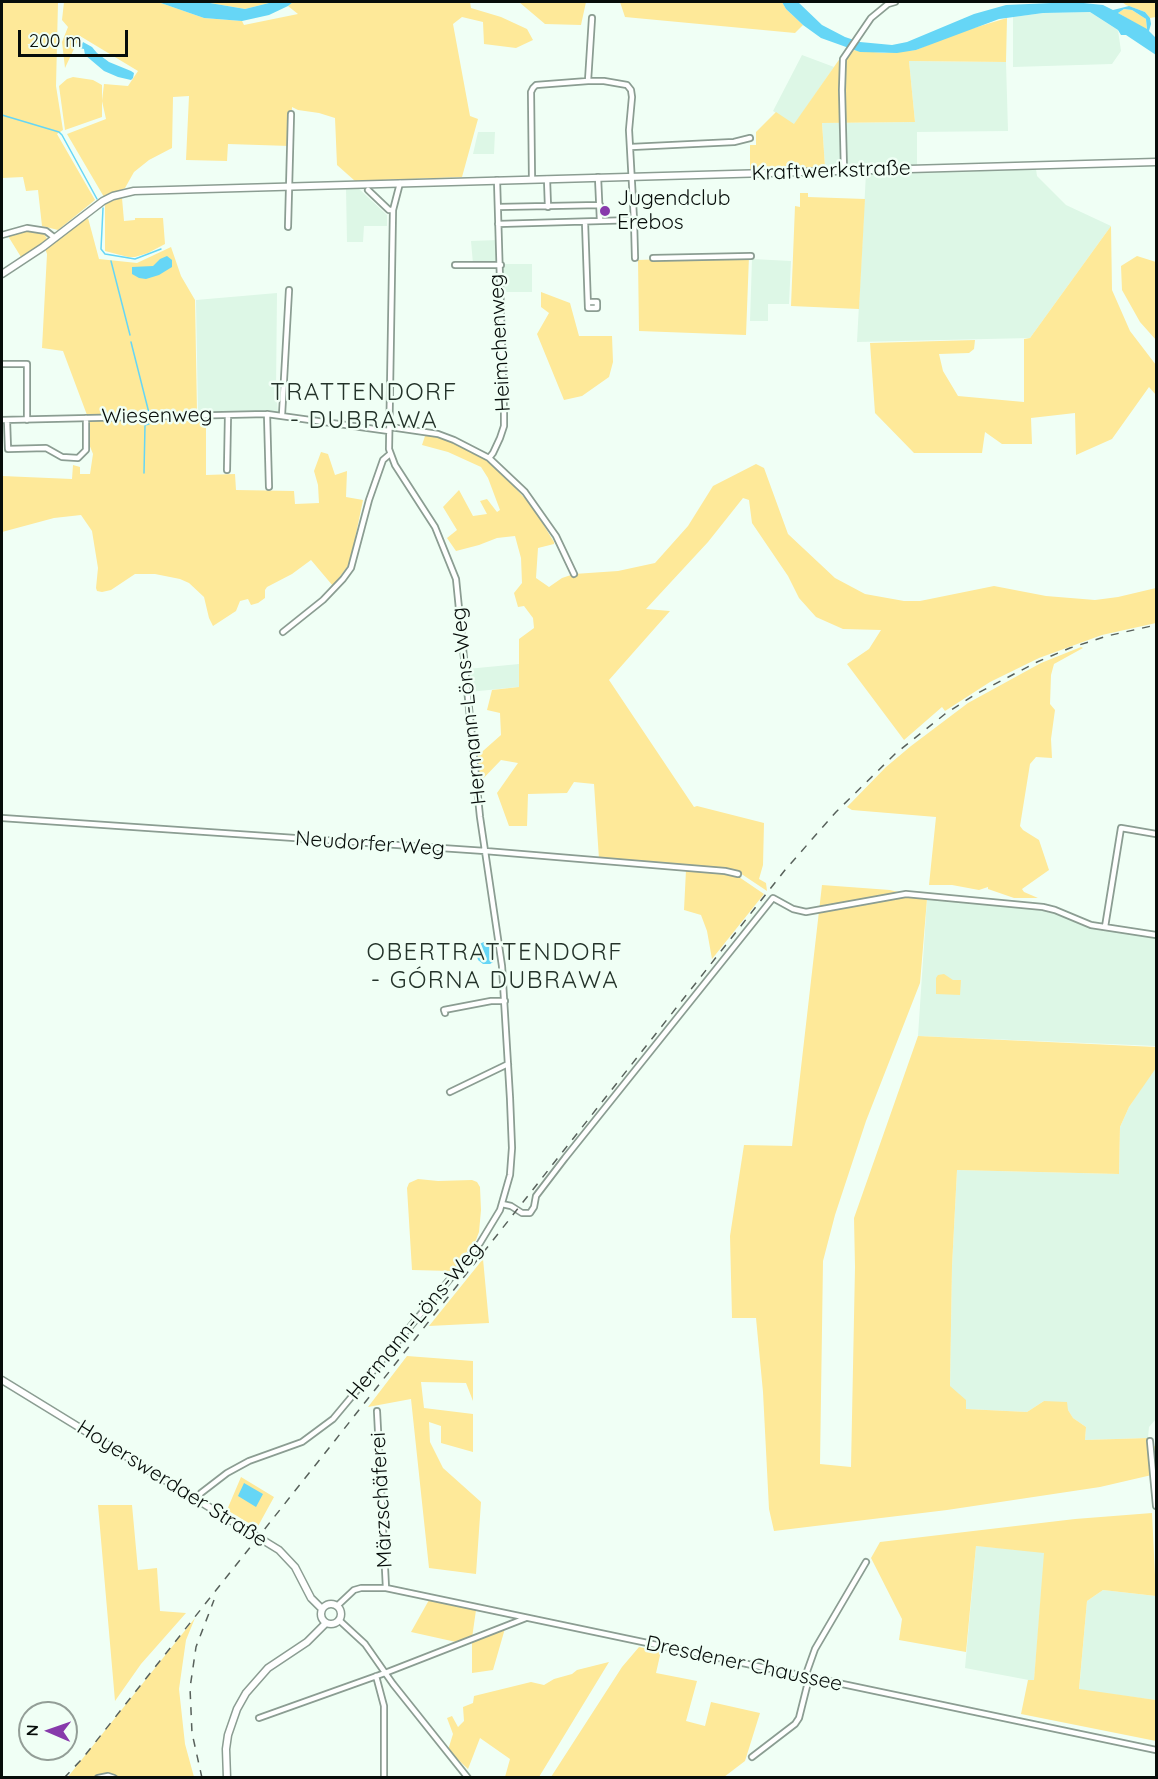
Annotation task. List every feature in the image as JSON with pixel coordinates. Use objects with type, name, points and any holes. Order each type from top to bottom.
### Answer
[{"type":"main road","name":"Kraftwerkstraße","points":[[2,274],[55,238],[93,208],[122,193],[400,182],[1156,162]]},
{"type":"main road","name":"Hoyerswerdaer Straße","points":[[2,1380],[279,1551],[295,1567],[311,1598],[322,1609]]},
{"type":"main road","points":[[329,1604],[337,1605],[341,1614],[339,1620],[333,1624],[326,1623],[321,1616],[322,1609],[329,1604]]},
{"type":"main road","points":[[227,1778],[228,1735],[237,1709],[246,1693],[268,1668],[307,1642],[326,1623]]},
{"type":"street","points":[[844,170],[843,63],[859,34],[877,13],[895,2]]},
{"type":"street","points":[[588,81],[592,18]]},
{"type":"street","points":[[532,179],[531,92],[536,85],[588,81],[627,85],[631,90],[629,130],[633,176],[635,258]]},
{"type":"street","points":[[288,227],[291,114]]},
{"type":"street","points":[[631,147],[734,142],[750,138]]},
{"type":"street","points":[[598,177],[600,221]]},
{"type":"street","points":[[548,178],[548,207]]},
{"type":"street","points":[[497,180],[501,265]]},
{"type":"street","name":"Hermann-Löns-Weg","points":[[197,1500],[201,1493],[227,1473],[249,1461],[303,1442],[333,1419],[480,1243],[492,1225],[509,1184],[512,1164],[505,1000],[499,937],[485,851],[456,578],[435,526],[390,454],[393,210],[400,182]]},
{"type":"street","points":[[368,190],[389,210],[393,210]]},
{"type":"street","points":[[498,207],[600,205]]},
{"type":"street","points":[[498,224],[634,220]]},
{"type":"street","points":[[585,222],[588,302]]},
{"type":"street","points":[[2,235],[27,228],[46,231],[55,238]]},
{"type":"street","points":[[653,258],[751,255]]},
{"type":"street","name":"Heimchenweg","points":[[455,265],[501,265],[504,426],[489,458]]},
{"type":"street","points":[[282,415],[289,290]]},
{"type":"street","points":[[2,364],[27,363],[27,420]]},
{"type":"street","points":[[267,414],[269,487]]},
{"type":"street","name":"Wiesenweg","points":[[8,448],[5,440],[4,420],[267,414],[342,426],[438,434],[489,458],[525,492],[556,536],[574,574]]},
{"type":"street","name":"Wiesenweg","points":[[227,470],[228,415]]},
{"type":"street","name":"Wiesenweg","points":[[2,449],[46,448],[62,458],[78,458],[86,450],[86,418]]},
{"type":"street","points":[[283,632],[323,600],[344,579],[351,568],[369,500],[383,460],[390,454]]},
{"type":"street","name":"Neudorfer Weg","points":[[2,818],[485,851],[725,871],[738,874]]},
{"type":"street","points":[[1105,927],[1121,828],[1156,834]]},
{"type":"street","points":[[502,1204],[511,1206],[522,1213],[530,1213],[536,1196],[565,1158],[773,898],[793,909],[806,912],[902,895],[1043,907],[1083,922],[1156,935]]},
{"type":"street","points":[[445,1014],[444,1010],[505,1000]]},
{"type":"street","points":[[450,1092],[508,1064]]},
{"type":"street","name":"Märzschäferei","points":[[377,1411],[386,1588]]},
{"type":"street","points":[[1150,1441],[1156,1506]]},
{"type":"street","points":[[752,1757],[795,1724],[799,1718],[815,1649],[866,1562]]},
{"type":"street","name":"Dresdener Chaussee","points":[[337,1605],[354,1590],[372,1586],[386,1588],[1156,1750]]},
{"type":"street","points":[[259,1718],[385,1673],[526,1618]]},
{"type":"street","points":[[339,1620],[365,1644],[385,1673],[468,1778]]},
{"type":"street","points":[[376,1676],[384,1706],[384,1778]]},
{"type":"street","points":[[98,1778],[114,1778]]},
{"type":"shaded area","points":[[2,2],[58,2],[56,86],[63,130],[57,134],[95,200],[58,230],[42,226],[38,190],[26,191],[23,177],[2,178]]},
{"type":"shaded area","points":[[64,2],[158,2],[204,18],[242,21],[244,25],[298,14],[288,6],[293,2],[470,2],[471,8],[501,17],[527,29],[533,40],[516,48],[484,44],[483,22],[462,17],[453,24],[470,116],[478,119],[462,177],[355,181],[337,165],[335,118],[292,107],[290,146],[228,144],[227,161],[186,160],[189,96],[173,97],[172,148],[149,160],[134,172],[125,188],[104,197],[67,134],[106,119],[102,101],[104,84],[128,86],[138,71],[80,36],[65,68],[62,42],[68,27],[62,20]]},
{"type":"shaded area","points":[[204,2],[273,2],[245,9]]},
{"type":"shaded area","points":[[519,2],[586,2],[581,25],[545,24]]},
{"type":"shaded area","points":[[620,2],[782,2],[803,25],[795,33],[625,17]]},
{"type":"shaded area","points":[[1122,2],[1156,2],[1156,17],[1150,18],[1145,12]]},
{"type":"shaded area","points":[[1124,9],[1132,10],[1146,19],[1147,30],[1118,13]]},
{"type":"shaded area","points":[[1090,12],[1118,30],[1121,51],[1112,64],[1013,67],[1013,17],[1043,13]]},
{"type":"shaded area","points":[[1007,18],[1006,62],[909,61],[915,122],[822,123],[825,167],[750,170],[750,145],[756,145],[756,132],[776,112],[794,124],[843,54],[849,55],[852,50],[884,53],[916,50],[957,33]]},
{"type":"shaded area","points":[[802,55],[834,67],[794,125],[773,111]]},
{"type":"shaded area","points":[[909,61],[1006,62],[1008,131],[917,132],[917,165],[825,167],[822,123],[915,122]]},
{"type":"shaded area","points":[[73,77],[93,80],[102,85],[102,117],[65,130],[59,86]]},
{"type":"shaded area","points":[[478,132],[495,132],[494,154],[473,154]]},
{"type":"shaded area","points":[[1036,169],[1037,176],[1066,205],[1111,226],[1030,338],[857,342],[866,173]]},
{"type":"shaded area","points":[[357,187],[387,215],[387,226],[364,226],[363,242],[347,242],[346,188]]},
{"type":"shaded area","points":[[800,193],[808,193],[808,197],[865,199],[859,309],[791,306],[795,206],[800,207]]},
{"type":"shaded area","points":[[122,198],[124,221],[135,220],[135,218],[163,218],[165,244],[135,257],[105,251],[105,203]]},
{"type":"shaded area","points":[[88,218],[99,259],[137,263],[171,247],[181,276],[195,300],[197,412],[87,415],[63,351],[42,348],[47,254],[45,248]]},
{"type":"shaded area","points":[[1111,226],[1112,290],[1130,331],[1156,365],[1156,395],[1149,387],[1112,439],[1076,455],[1075,413],[1031,418],[1032,444],[1002,444],[985,432],[982,453],[914,453],[875,413],[870,343],[975,340],[974,349],[969,353],[939,354],[943,371],[958,396],[1024,402],[1024,339],[1030,338]]},
{"type":"shaded area","points":[[28,229],[42,231],[48,240],[21,257],[8,236]]},
{"type":"shaded area","points":[[498,240],[498,264],[473,264],[471,241]]},
{"type":"shaded area","points":[[749,256],[746,335],[639,331],[638,260]]},
{"type":"shaded area","points":[[1137,256],[1156,262],[1156,340],[1140,322],[1122,290],[1121,266]]},
{"type":"shaded area","points":[[752,259],[791,261],[789,304],[768,304],[768,321],[750,321]]},
{"type":"shaded area","points":[[502,264],[532,264],[532,292],[503,292]]},
{"type":"shaded area","points":[[541,292],[570,303],[579,336],[612,336],[613,362],[609,377],[582,396],[564,400],[537,334],[549,313],[541,307]]},
{"type":"shaded area","points":[[277,293],[276,392],[278,412],[198,414],[196,300]]},
{"type":"shaded area","points":[[89,420],[206,421],[206,475],[235,474],[236,490],[294,491],[295,504],[319,503],[314,471],[321,452],[328,454],[335,475],[347,471],[346,497],[363,500],[350,563],[333,586],[311,560],[292,574],[267,587],[265,598],[258,603],[251,605],[248,599],[240,601],[236,611],[213,626],[204,597],[189,583],[180,579],[155,574],[135,574],[111,590],[97,591],[98,568],[92,531],[81,515],[54,518],[2,532],[2,476],[72,479],[73,465],[80,467],[80,474],[90,474],[93,454],[89,444]]},
{"type":"shaded area","points":[[426,433],[460,444],[493,464],[532,506],[554,542],[554,544],[538,548],[536,578],[549,587],[562,578],[574,574],[618,571],[655,563],[688,526],[713,486],[756,464],[764,468],[788,534],[835,578],[865,594],[904,601],[920,601],[994,586],[1046,596],[1095,600],[1156,588],[1156,623],[1102,635],[1039,658],[990,682],[945,711],[942,707],[904,740],[847,664],[869,649],[881,630],[843,629],[816,617],[799,598],[788,576],[752,523],[749,500],[743,498],[708,542],[646,609],[670,611],[609,680],[694,807],[764,823],[763,865],[759,879],[766,883],[767,891],[740,873],[730,870],[599,859],[594,784],[574,782],[567,793],[528,794],[527,826],[509,826],[497,793],[518,763],[501,760],[478,784],[475,758],[501,735],[500,713],[487,710],[492,690],[519,687],[519,639],[534,628],[533,618],[524,606],[518,607],[514,593],[522,583],[521,558],[515,536],[497,538],[456,551],[447,538],[457,530],[443,507],[459,490],[473,516],[487,514],[480,501],[487,499],[497,512],[500,510],[488,478],[481,467],[448,452],[422,445]]},
{"type":"shaded area","points":[[1083,648],[1054,664],[1051,675],[1050,704],[1055,710],[1051,739],[1052,758],[1036,757],[1030,764],[1020,826],[1039,840],[1049,870],[1022,889],[1038,898],[1014,898],[988,889],[988,887],[979,890],[952,885],[929,885],[936,817],[852,810],[847,807],[886,767],[968,703],[1041,663]]},
{"type":"shaded area","points":[[519,664],[519,687],[469,692],[467,669]]},
{"type":"shaded area","points":[[686,870],[732,874],[764,894],[712,959],[707,931],[701,915],[684,910]]},
{"type":"shaded area","points":[[822,885],[890,890],[927,899],[920,983],[866,1121],[835,1215],[823,1261],[820,1464],[851,1467],[854,1218],[918,1036],[1156,1047],[1156,1068],[1129,1107],[1120,1127],[1119,1174],[957,1170],[952,1266],[950,1386],[966,1400],[966,1409],[1027,1412],[1044,1401],[1067,1402],[1068,1410],[1073,1418],[1086,1427],[1085,1440],[1148,1438],[1156,1448],[1156,1474],[1100,1487],[947,1510],[774,1531],[769,1509],[763,1392],[756,1318],[732,1318],[730,1236],[744,1145],[792,1146]]},
{"type":"shaded area","points":[[927,899],[1042,909],[1091,926],[1156,937],[1156,1046],[918,1036]]},
{"type":"shaded area","points":[[944,974],[953,980],[961,980],[960,995],[936,994],[936,978]]},
{"type":"shaded area","points":[[1156,1066],[1156,1419],[1149,1427],[1148,1438],[1085,1440],[1086,1427],[1073,1418],[1068,1410],[1044,1401],[1027,1412],[966,1409],[950,1387],[952,1266],[957,1170],[1119,1174],[1120,1127],[1129,1107]]},
{"type":"shaded area","points":[[418,1179],[472,1180],[480,1187],[479,1232],[476,1240],[452,1271],[412,1270],[407,1188],[409,1183]]},
{"type":"shaded area","points":[[483,1259],[489,1323],[429,1326]]},
{"type":"shaded area","points":[[407,1356],[473,1361],[473,1401],[466,1383],[421,1382],[424,1408],[473,1414],[473,1452],[441,1443],[441,1426],[429,1422],[430,1442],[443,1468],[481,1502],[476,1574],[429,1568],[411,1399],[368,1407]]},
{"type":"shaded area","points":[[241,1477],[274,1497],[257,1528],[227,1510]]},
{"type":"shaded area","points":[[98,1505],[132,1505],[138,1570],[157,1568],[160,1611],[186,1613],[141,1664],[115,1701]]},
{"type":"shaded area","points":[[1152,1513],[1156,1596],[1103,1590],[1087,1601],[1079,1689],[1156,1700],[1156,1741],[1021,1714],[1028,1680],[1034,1680],[1044,1553],[976,1546],[966,1652],[899,1640],[902,1619],[871,1558],[880,1542],[1075,1519]]},
{"type":"shaded area","points":[[976,1546],[1045,1552],[1034,1681],[965,1668]]},
{"type":"shaded area","points":[[1103,1590],[1156,1596],[1156,1700],[1079,1690],[1087,1601]]},
{"type":"shaded area","points":[[429,1600],[476,1610],[472,1638],[506,1625],[493,1670],[472,1673],[472,1639],[456,1642],[411,1632]]},
{"type":"shaded area","points":[[195,1618],[186,1640],[179,1689],[185,1744],[194,1777],[67,1778]]},
{"type":"shaded area","points":[[639,1647],[661,1651],[656,1673],[697,1681],[686,1721],[705,1726],[711,1702],[760,1713],[745,1761],[724,1777],[551,1777],[622,1667]]},
{"type":"shaded area","points":[[609,1662],[539,1777],[505,1777],[510,1759],[480,1738],[468,1769],[448,1750],[453,1734],[447,1718],[452,1716],[458,1727],[464,1721],[463,1707],[473,1703],[474,1696],[531,1682],[544,1685],[577,1670]]},
{"type":"water","points":[[158,2],[204,2],[245,9],[273,2],[293,2],[269,15],[242,21],[204,18]]},
{"type":"water","points":[[782,2],[798,2],[822,25],[845,37],[860,42],[892,45],[907,42],[974,14],[1006,5],[1074,2],[1103,5],[1113,10],[1129,6],[1145,12],[1150,18],[1149,31],[1156,38],[1156,55],[1126,35],[1121,35],[1118,30],[1090,12],[1043,13],[999,19],[916,50],[897,53],[860,52],[821,38],[786,9]],"holes":[[[1124,9],[1132,10],[1146,19],[1147,29],[1118,13]]]},
{"type":"water","points":[[83,42],[109,62],[134,73],[133,78],[131,80],[118,77],[104,71],[85,55],[84,49],[80,48]]},
{"type":"water","points":[[167,256],[172,260],[172,267],[159,275],[146,279],[132,274],[132,267],[153,266]]},
{"type":"water","points":[[484,942],[492,943],[494,949],[495,961],[490,964],[483,964],[478,960],[476,953],[476,948]]},
{"type":"water","points":[[244,1483],[263,1494],[256,1507],[238,1496]]},
{"type":"waterway","points":[[2,115],[59,132],[97,199]]},
{"type":"waterway","points":[[103,208],[101,249],[105,254],[135,259],[161,249]]},
{"type":"waterway","points":[[111,261],[130,335]]},
{"type":"waterway","points":[[131,342],[149,413]]},
{"type":"waterway","points":[[144,473],[145,425],[149,424]]},
{"type":"railway","points":[[64,1778],[82,1759],[329,1448],[785,870],[836,812],[895,754],[945,714],[976,694],[1037,662],[1070,648],[1107,636],[1156,625]]},
{"type":"railway","points":[[202,1778],[192,1733],[190,1688],[196,1647],[214,1600]]},
{"type":"place","name":"Jugendclub Erebos","points":[[605,211]]},
{"type":"district","name":"TRATTENDORF - DUBRAWA","points":[[364,407]]},
{"type":"district","name":"OBERTRATTENDORF - GÓRNA DUBRAWA","points":[[495,967]]}]
